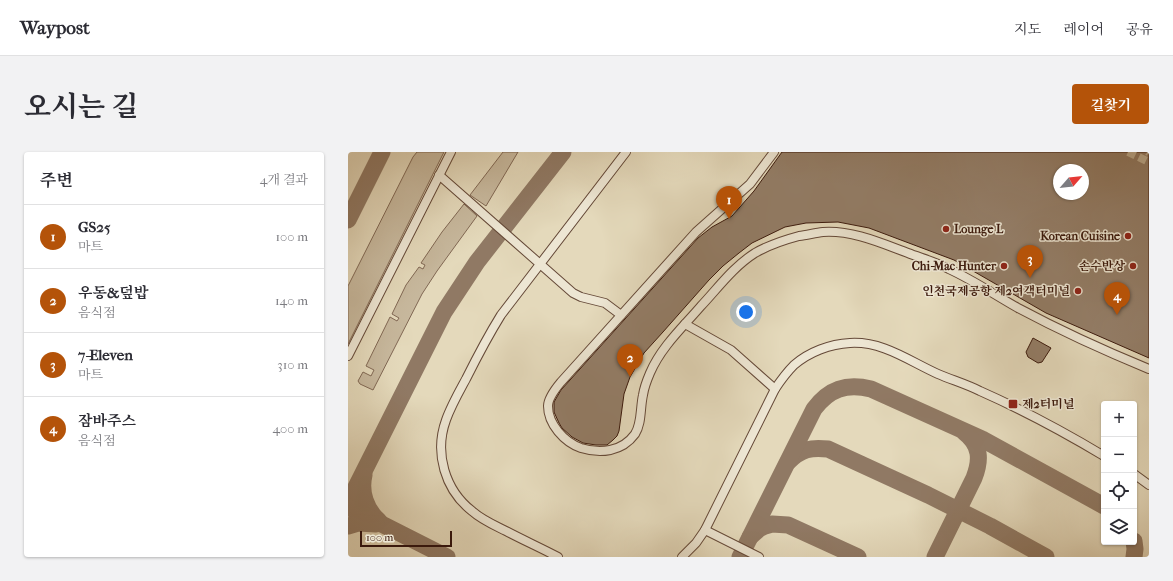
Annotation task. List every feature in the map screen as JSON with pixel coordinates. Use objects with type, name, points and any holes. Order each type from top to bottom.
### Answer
[{"type":"lane","points":[[348,356],[451,152]]},
{"type":"lane","points":[[558,557],[484,520],[465,506],[448,479],[444,466],[442,453],[443,432],[451,408],[486,339],[501,315],[626,152]]},
{"type":"lane","points":[[774,152],[750,184],[696,232],[561,382],[547,405],[553,424],[560,434],[569,442],[579,447],[596,451],[606,451],[618,448],[627,442],[639,426],[643,396],[650,373],[659,355],[737,266],[755,253],[772,244],[790,238],[823,232],[871,239],[948,268],[1018,308],[1101,349],[1149,369]]},
{"type":"lane","points":[[439,174],[573,293],[581,297],[605,303],[621,315]]},
{"type":"lane","points":[[685,324],[731,350],[775,389]]},
{"type":"lane","points":[[682,557],[696,543],[705,530],[775,389],[787,373],[806,356],[832,345],[861,343],[881,346],[937,373],[980,390],[1101,454]]},
{"type":"lane","points":[[1137,476],[1149,485]]},
{"type":"lane","points":[[705,530],[759,557]]},
{"type":"shaded area","points":[[417,152],[444,152],[348,344],[348,286],[413,157]]},
{"type":"shaded area","points":[[503,152],[518,152],[486,206],[470,195]]},
{"type":"shaded area","points":[[464,204],[477,216],[422,294],[373,390],[360,384],[358,381],[363,372],[371,376],[374,370],[366,366],[390,317],[397,321],[399,318],[392,314],[406,285],[419,267],[423,269],[425,265],[421,263],[442,232]]},
{"type":"building","name":"인천국제공항 제2여객터미널","points":[[782,152],[1149,152],[1149,358],[1046,313],[954,260],[869,228],[838,222],[806,223],[785,227],[752,243],[739,253],[709,280],[644,353],[630,377],[624,394],[619,431],[613,440],[607,445],[596,445],[583,443],[572,437],[562,428],[554,412],[554,402],[561,390],[698,238],[712,227],[732,216],[754,191]]},
{"type":"building","points":[[1033,338],[1051,348],[1042,362],[1038,363],[1028,357],[1026,352]]},
{"type":"taxiway","points":[[348,220],[382,152]]},
{"type":"taxiway","points":[[348,503],[444,312],[477,262],[563,152]]},
{"type":"taxiway","points":[[740,557],[814,409],[832,392],[846,387],[862,387],[871,389],[982,439],[1101,504]]},
{"type":"taxiway","points":[[935,557],[974,478],[978,465],[978,453],[974,442],[964,432]]},
{"type":"taxiway","points":[[788,462],[797,454],[806,450],[816,448],[828,449],[928,495],[990,526],[1046,557]]},
{"type":"taxiway","points":[[364,475],[363,488],[365,500],[374,517],[379,521]]},
{"type":"taxiway","points":[[348,507],[447,557]]},
{"type":"taxiway","points":[[348,526],[358,523],[376,524]]},
{"type":"taxiway","points":[[750,537],[765,526],[772,524],[788,525],[858,557]]},
{"type":"taxiway","points":[[1134,545],[1134,557]]},
{"type":"tunnel","points":[[1128,152],[1149,162]]},
{"type":"place","name":"GS25","points":[[729,219]]},
{"type":"place","name":"Lounge L","points":[[946,229]]},
{"type":"place","name":"Korean Cuisine","points":[[1128,236]]},
{"type":"place","name":"Chi-Mac Hunter","points":[[1004,266]]},
{"type":"place","name":"손수반상","points":[[1133,266]]},
{"type":"place","name":"7-Eleven","points":[[1030,278]]},
{"type":"place","name":"인천국제공항 제2여객터미널","points":[[1078,291]]},
{"type":"place","name":"잠바주스","points":[[1117,315]]},
{"type":"place","name":"우동&덮밥","points":[[630,377]]},
{"type":"place","name":"제2터미널","points":[[1013,404]]}]
